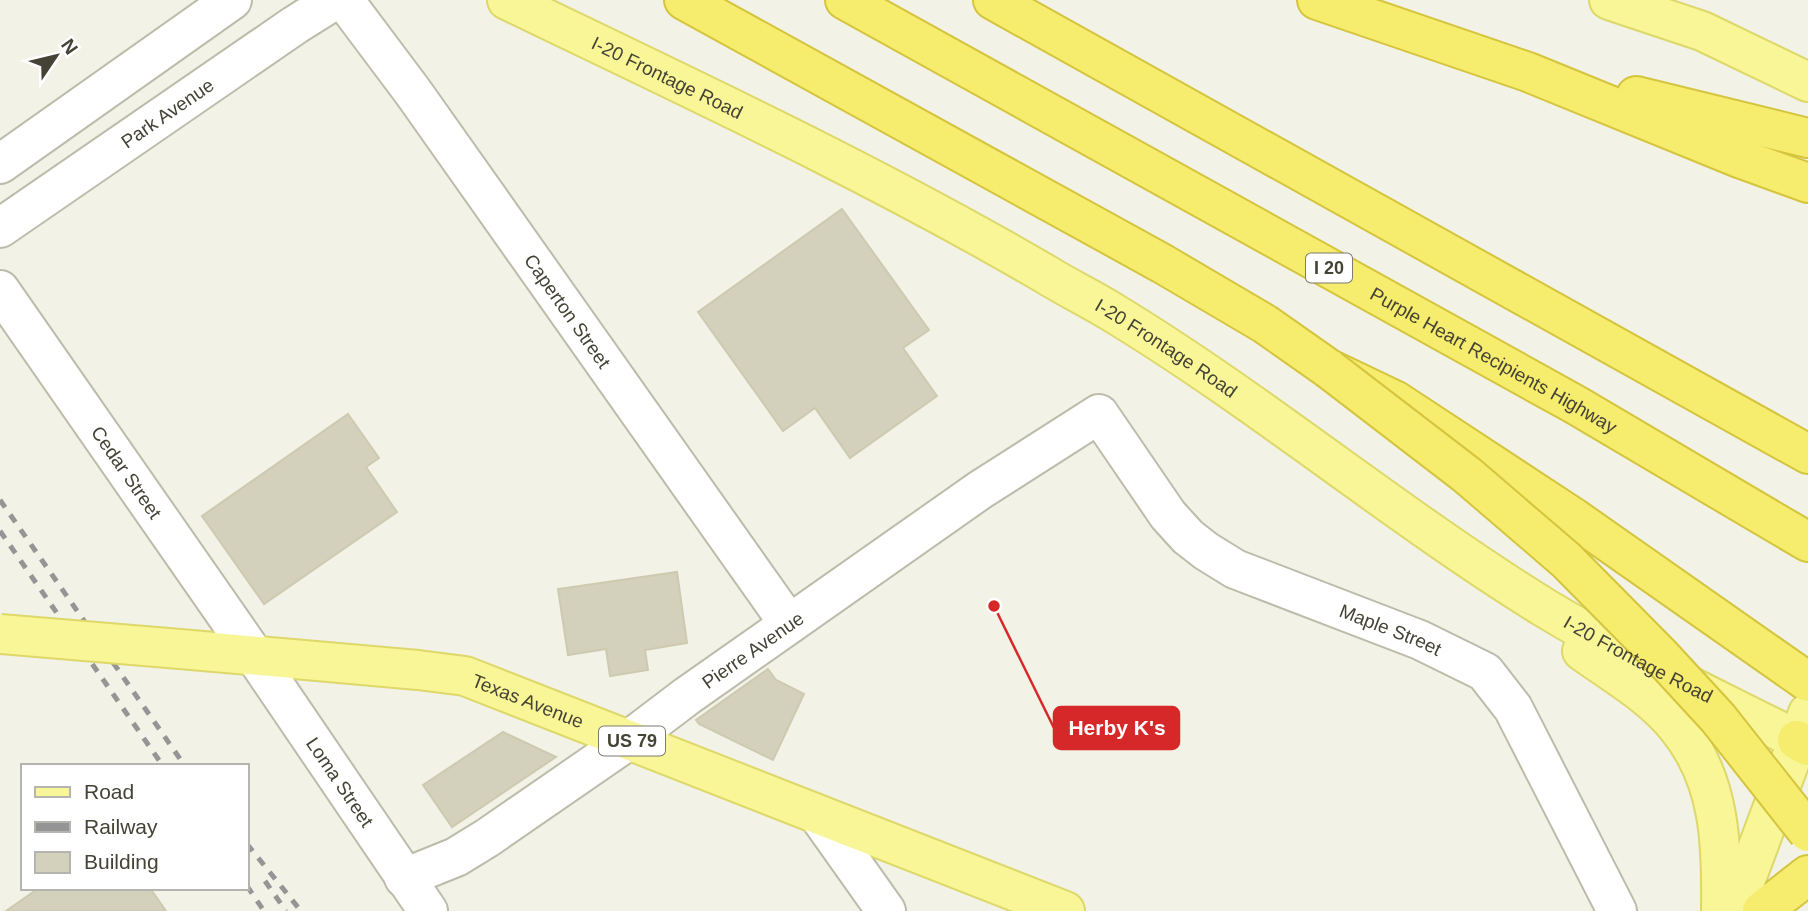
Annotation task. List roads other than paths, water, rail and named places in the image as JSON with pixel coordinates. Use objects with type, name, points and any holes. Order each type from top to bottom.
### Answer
[{"type":"highway","points":[[684,0],[1163,264],[1265,324],[1329,369],[1467,475],[1566,560],[1718,718],[1808,832]]},
{"type":"highway","name":"Purple Heart Recipients Highway","points":[[845,0],[1576,405],[1808,542]]},
{"type":"highway","points":[[993,0],[1808,454]]},
{"type":"highway","points":[[1317,0],[1528,72],[1739,158],[1808,183]]},
{"type":"highway","points":[[1528,72],[1665,102],[1808,138]]},
{"type":"highway","points":[[1329,369],[1407,408],[1574,518],[1808,682]]},
{"type":"highway","points":[[1762,911],[1808,876]]},
{"type":"main road","name":"I-20 Frontage Road","points":[[507,0],[726,106],[998,245],[1110,310],[1182,356],[1431,533],[1547,609],[1645,662],[1804,733]]},
{"type":"main road","points":[[1609,0],[1702,32],[1808,82]]},
{"type":"main road","points":[[1738,48],[1808,75]]},
{"type":"main road","points":[[1431,533],[1556,632],[1640,694],[1677,726],[1701,766],[1712,795],[1722,852],[1721,911]]},
{"type":"main road","name":"Texas Avenue","points":[[0,634],[254,654],[442,672],[465,677],[1065,911]]},
{"type":"main road","points":[[1734,911],[1804,733]]},
{"type":"street","points":[[0,164],[232,0]]},
{"type":"street","name":"Park Avenue","points":[[0,228],[335,0]]},
{"type":"street","name":"Caperton Street","points":[[344,0],[421,103],[789,624]]},
{"type":"street","name":"Cedar Street","points":[[0,290],[254,654]]},
{"type":"street","name":"Pierre Avenue","points":[[404,878],[470,848],[629,740],[980,490],[1099,414]]},
{"type":"street","name":"Maple Street","points":[[1099,414],[1160,505],[1188,537],[1206,551],[1235,569],[1420,640],[1485,672],[1513,708],[1617,911]]},
{"type":"street","name":"Loma Street","points":[[254,654],[428,911]]},
{"type":"street","points":[[818,814],[886,911]]},
{"type":"railway","points":[[0,500],[184,764]]},
{"type":"railway","points":[[0,531],[162,764]]},
{"type":"railway","points":[[248,845],[301,911]]},
{"type":"railway","points":[[265,881],[286,911]]},
{"type":"railway","points":[[248,887],[264,911]]},
{"type":"place","name":"Herby K's","points":[[994,606]]}]
